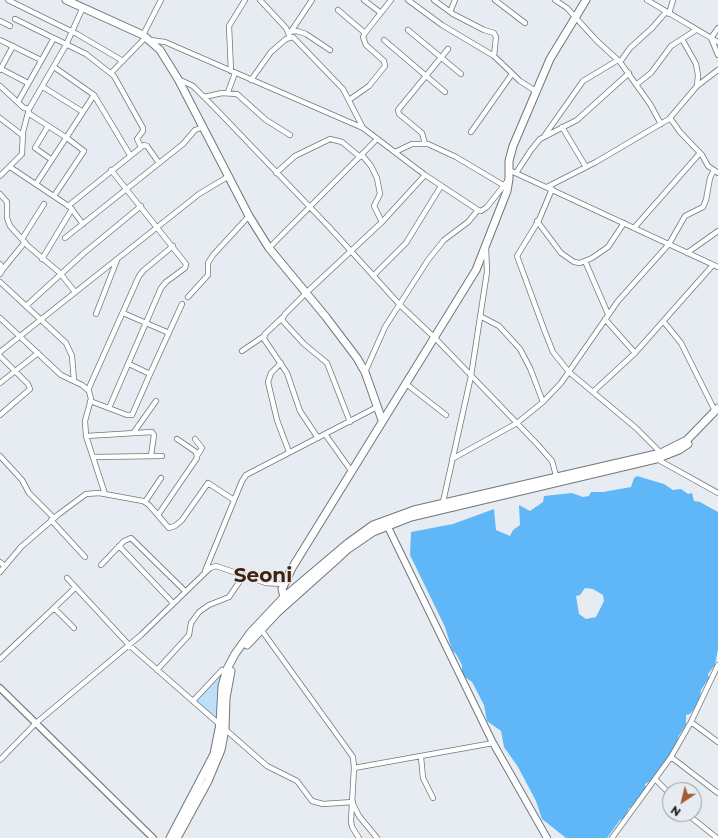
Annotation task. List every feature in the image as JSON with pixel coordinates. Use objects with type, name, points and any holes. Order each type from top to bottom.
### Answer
[{"type":"main road","points":[[66,0],[146,37],[160,50],[178,78],[249,216],[269,248],[343,339],[365,372],[382,420]]},
{"type":"main road","points":[[285,601],[283,584],[382,420],[435,338],[476,270],[486,247],[506,182],[513,146],[550,59],[586,0]]},
{"type":"main road","points":[[177,838],[217,762],[221,750],[222,726],[231,672],[242,650],[259,627],[348,542],[373,525],[659,456],[686,446],[717,411]]},
{"type":"main road","points":[[385,523],[443,502],[557,480]]},
{"type":"main road","points":[[385,523],[493,743],[547,838]]},
{"type":"main road","points":[[170,838],[208,767],[222,726]]},
{"type":"street","points":[[8,0],[73,32],[123,61]]},
{"type":"street","points":[[111,73],[146,37],[161,0]]},
{"type":"street","points":[[228,92],[233,72],[229,26],[245,0]]},
{"type":"street","points":[[260,0],[290,31],[306,34],[330,50]]},
{"type":"street","points":[[290,37],[290,31],[312,0]]},
{"type":"street","points":[[364,0],[380,13]]},
{"type":"street","points":[[350,100],[369,86],[385,64],[365,44],[363,37],[365,32],[391,0]]},
{"type":"street","points":[[408,0],[442,25],[494,56],[512,74],[537,92]]},
{"type":"street","points":[[434,0],[450,12],[484,30],[494,33],[496,38],[494,56]]},
{"type":"street","points":[[495,0],[525,23]]},
{"type":"street","points":[[555,0],[567,8],[619,61],[637,84],[661,124]]},
{"type":"street","points":[[647,0],[718,42]]},
{"type":"street","points":[[516,173],[531,150],[543,137],[580,85],[590,76],[619,61],[630,48],[667,13],[672,0]]},
{"type":"street","points":[[450,12],[454,1]]},
{"type":"street","points":[[0,176],[23,151],[22,136],[29,111],[73,32],[83,7]]},
{"type":"street","points":[[338,10],[365,32]]},
{"type":"street","points":[[15,19],[86,54],[111,73],[118,81],[143,128],[143,131],[137,139],[141,147]]},
{"type":"street","points":[[0,21],[10,26]]},
{"type":"street","points":[[711,38],[718,28]]},
{"type":"street","points":[[408,30],[461,74]]},
{"type":"street","points":[[637,84],[651,73],[670,46],[696,30]]},
{"type":"street","points":[[146,37],[165,42],[363,128],[425,175],[478,210],[481,211],[487,208],[506,182],[456,157],[425,144],[412,144],[395,152]]},
{"type":"street","points":[[251,80],[272,52],[290,37]]},
{"type":"street","points":[[290,37],[293,37],[340,85],[350,100],[363,128]]},
{"type":"street","points":[[18,102],[54,38]]},
{"type":"street","points":[[711,38],[718,55]]},
{"type":"street","points":[[682,39],[696,64],[698,74],[697,86]]},
{"type":"street","points":[[0,40],[41,60]]},
{"type":"street","points":[[384,40],[445,92]]},
{"type":"street","points":[[13,46],[0,70],[28,83]]},
{"type":"street","points":[[425,144],[422,133],[399,114],[398,110],[448,49]]},
{"type":"street","points":[[54,67],[94,95],[130,155]]},
{"type":"street","points":[[718,70],[697,86],[670,118],[549,188],[537,221],[518,252],[518,261],[553,352],[569,372],[594,391],[659,456],[718,493]]},
{"type":"street","points":[[543,137],[576,120],[628,73]]},
{"type":"street","points":[[471,132],[512,74]]},
{"type":"street","points":[[178,78],[193,86],[204,97],[310,208],[350,253],[400,305],[435,338],[552,461],[557,480]]},
{"type":"street","points":[[0,86],[48,126],[82,148],[83,152],[54,196]]},
{"type":"street","points":[[43,87],[83,112]]},
{"type":"street","points":[[204,97],[228,92],[240,96],[266,120],[290,135]]},
{"type":"street","points":[[36,184],[94,95]]},
{"type":"street","points":[[452,459],[516,423],[543,402],[569,372],[608,314],[636,278],[669,244],[685,216],[700,209],[705,204],[710,178],[716,172],[706,164],[700,153],[684,137],[670,118]]},
{"type":"street","points":[[0,119],[22,136]]},
{"type":"street","points":[[48,126],[35,148],[52,160]]},
{"type":"street","points":[[562,127],[586,167]]},
{"type":"street","points":[[65,238],[187,140],[195,130],[203,128]]},
{"type":"street","points":[[276,173],[295,156],[330,139],[342,142],[361,156],[371,166],[377,178],[380,194],[374,206],[382,222]]},
{"type":"street","points":[[269,248],[378,139]]},
{"type":"street","points":[[42,259],[70,207],[111,170],[144,145],[148,146],[159,163]]},
{"type":"street","points":[[634,228],[700,153]]},
{"type":"street","points":[[10,166],[70,207],[83,224]]},
{"type":"street","points":[[109,408],[163,285],[186,266],[185,261],[111,170]]},
{"type":"street","points":[[509,170],[718,267]]},
{"type":"street","points":[[242,351],[264,336],[306,293],[382,222],[425,175]]},
{"type":"street","points":[[0,352],[199,194],[229,176]]},
{"type":"street","points":[[373,276],[406,243],[441,186]]},
{"type":"street","points":[[0,194],[7,202],[8,222],[23,241],[61,274],[75,292]]},
{"type":"street","points":[[0,274],[1,266],[23,241],[44,204]]},
{"type":"street","points":[[26,306],[141,206]]},
{"type":"street","points":[[365,372],[380,336],[437,247],[450,234],[468,222],[478,210]]},
{"type":"street","points":[[188,297],[208,275],[208,263],[213,255],[249,216]]},
{"type":"street","points":[[537,221],[565,256],[577,263],[585,261],[608,247],[624,223]]},
{"type":"street","points":[[687,253],[718,231]]},
{"type":"street","points":[[88,390],[142,272],[173,246]]},
{"type":"street","points":[[443,502],[471,376],[488,272],[486,247]]},
{"type":"street","points":[[96,314],[117,258]]},
{"type":"street","points":[[585,261],[608,314]]},
{"type":"street","points":[[594,391],[635,353],[713,265]]},
{"type":"street","points":[[0,282],[40,320],[62,338],[69,347],[74,381]]},
{"type":"street","points":[[90,401],[127,415],[132,415],[182,304]]},
{"type":"street","points":[[123,312],[169,333]]},
{"type":"street","points":[[480,316],[499,326],[517,345],[527,360],[543,402]]},
{"type":"street","points":[[0,318],[61,375],[88,390],[91,396],[84,421],[86,436],[105,494]]},
{"type":"street","points":[[282,318],[288,328],[327,363],[350,422]]},
{"type":"street","points":[[605,319],[635,353]]},
{"type":"street","points":[[664,322],[681,343],[717,411]]},
{"type":"street","points":[[264,336],[287,373],[300,411],[318,438]]},
{"type":"street","points":[[0,383],[38,353]]},
{"type":"street","points":[[0,356],[28,384],[30,389],[0,415]]},
{"type":"street","points":[[281,363],[271,373],[268,382],[277,420],[289,452]]},
{"type":"street","points":[[129,364],[150,374]]},
{"type":"street","points":[[405,383],[446,415]]},
{"type":"street","points":[[134,432],[156,401]]},
{"type":"street","points":[[204,573],[246,475],[377,407]]},
{"type":"street","points":[[86,436],[150,431],[154,433],[151,456]]},
{"type":"street","points":[[325,434],[352,472]]},
{"type":"street","points":[[177,439],[196,452],[197,456]]},
{"type":"street","points":[[158,515],[196,462],[197,456],[202,448],[195,439]]},
{"type":"street","points":[[0,456],[2,463],[22,480],[29,493],[85,557]]},
{"type":"street","points":[[94,457],[162,456]]},
{"type":"street","points":[[145,502],[161,478]]},
{"type":"street","points":[[0,572],[21,547],[52,519],[86,494],[105,494],[145,502],[170,528],[175,526],[185,516],[208,483],[234,500]]},
{"type":"street","points":[[101,564],[127,539],[133,540],[185,591]]},
{"type":"street","points":[[119,546],[174,603]]},
{"type":"street","points":[[0,562],[5,566]]},
{"type":"street","points":[[0,760],[36,723],[129,645],[210,568],[216,566],[270,584],[283,584]]},
{"type":"street","points":[[157,670],[189,635],[191,623],[199,612],[209,605],[229,596],[244,575]]},
{"type":"street","points":[[67,578],[129,645],[267,766],[297,781],[312,801],[323,804],[353,803]]},
{"type":"street","points":[[0,659],[75,588]]},
{"type":"street","points":[[54,608],[74,628]]},
{"type":"street","points":[[259,627],[353,757],[352,827],[359,838]]},
{"type":"street","points":[[612,838],[656,780],[671,757],[691,722],[718,665]]},
{"type":"street","points":[[193,702],[222,670]]},
{"type":"street","points":[[0,688],[153,838]]},
{"type":"street","points":[[691,722],[718,742]]},
{"type":"street","points":[[354,768],[493,743]]},
{"type":"street","points":[[421,757],[423,778],[434,798]]},
{"type":"street","points":[[671,757],[718,793]]},
{"type":"street","points":[[656,780],[662,786]]},
{"type":"street","points":[[353,803],[359,816],[377,838]]},
{"type":"street","points":[[697,822],[717,838]]},
{"type":"shaded area","points":[[224,673],[219,722],[195,701]]},
{"type":"water","points":[[637,476],[664,484],[673,490],[681,489],[688,494],[692,493],[694,501],[700,502],[718,512],[718,649],[715,665],[708,674],[709,678],[701,690],[699,703],[690,714],[686,715],[686,725],[678,737],[679,741],[651,781],[645,784],[646,788],[633,807],[629,808],[624,819],[620,820],[607,838],[566,838],[542,819],[536,801],[518,767],[504,747],[501,731],[487,721],[484,705],[472,682],[462,675],[462,665],[452,650],[445,627],[410,555],[411,532],[453,524],[494,509],[496,530],[510,536],[513,530],[520,525],[519,505],[530,511],[543,502],[544,496],[572,493],[583,497],[589,496],[591,492],[603,492],[631,487],[634,478]],"holes":[[[585,588],[593,589],[603,595],[604,601],[596,617],[586,619],[579,614],[576,596],[580,595]]]},
{"type":"district","name":"Seoni","points":[[263,576]]}]
